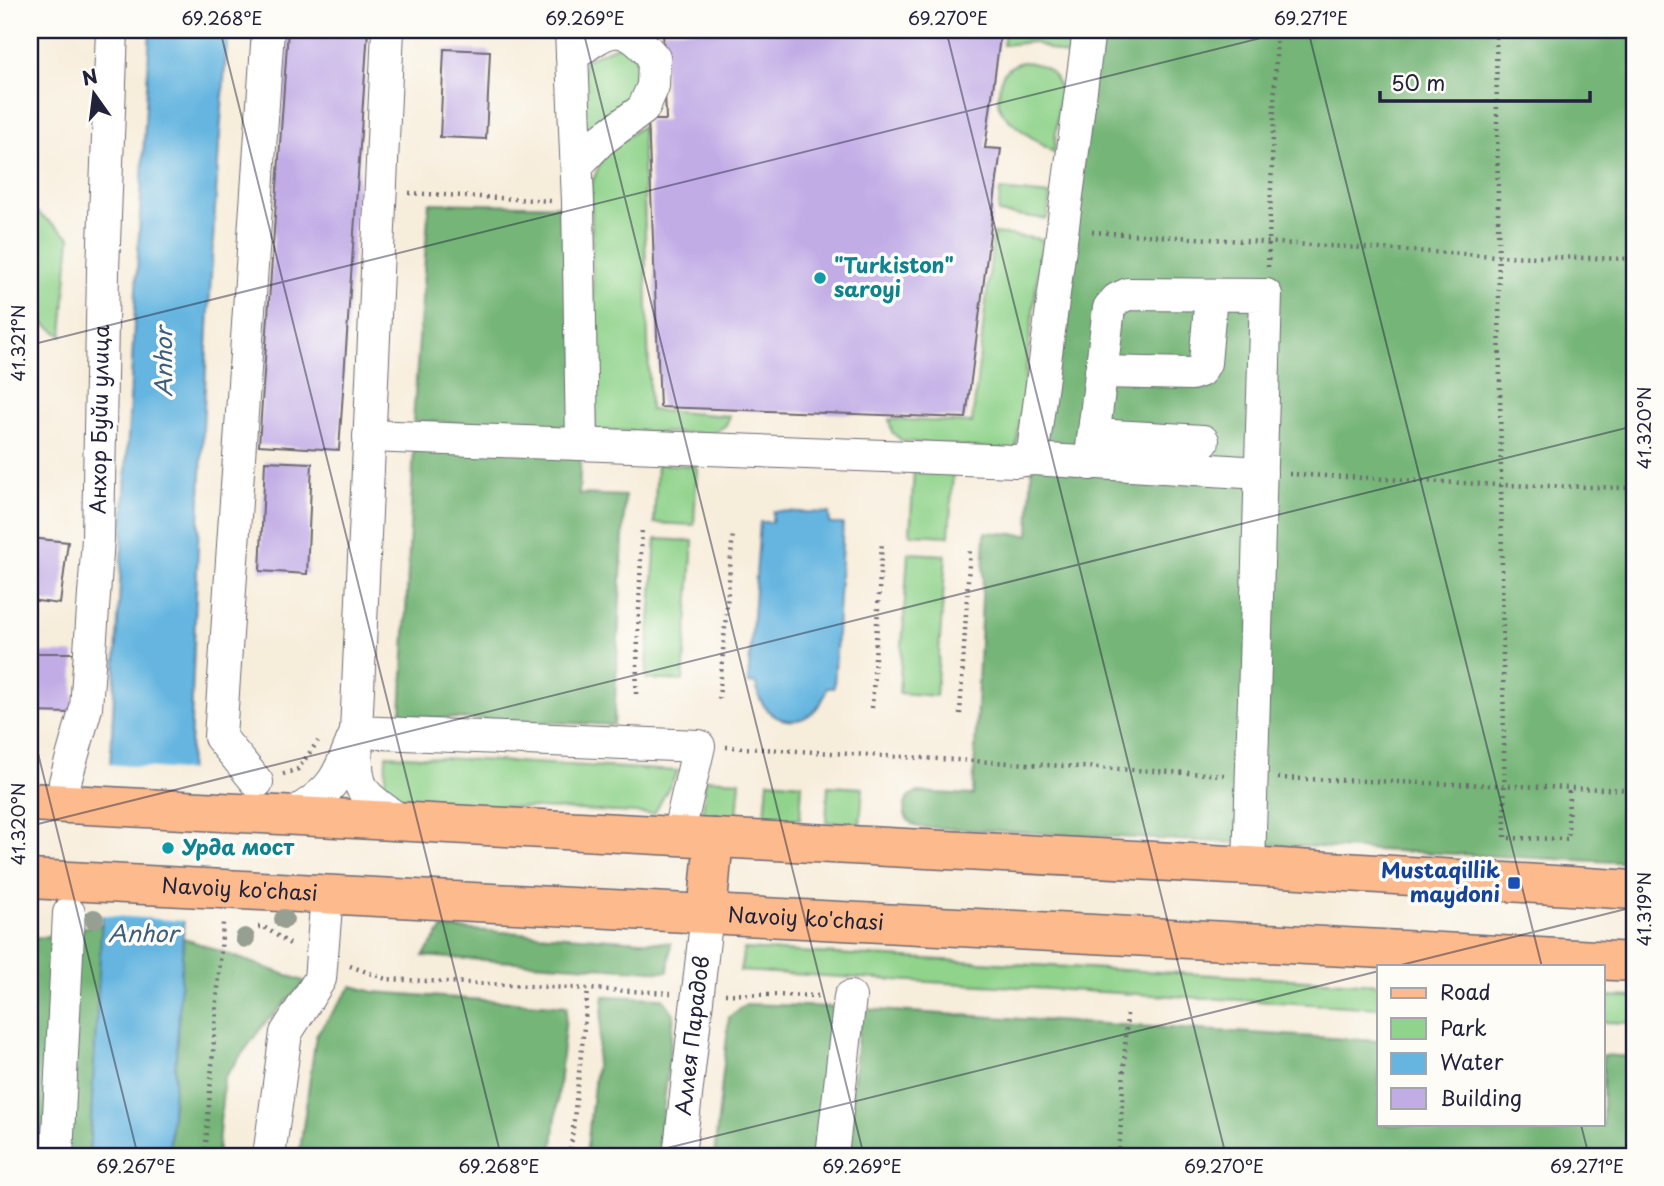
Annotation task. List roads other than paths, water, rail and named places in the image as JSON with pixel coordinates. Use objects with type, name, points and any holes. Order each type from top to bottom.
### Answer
[{"type":"main road","points":[[60,804],[256,798],[293,814],[1249,866],[1634,890]]},
{"type":"main road","points":[[696,837],[706,914]]},
{"type":"main road","name":"Navoiy ko'chasi","points":[[30,879],[75,898],[245,914],[327,895],[1634,962]]},
{"type":"street","name":"Анхор Буйи улица","points":[[60,804],[86,708],[98,538],[103,270],[112,30]]},
{"type":"street","points":[[256,798],[220,737],[268,30]]},
{"type":"street","points":[[388,30],[356,732],[358,779],[363,792],[372,802],[401,821]]},
{"type":"street","points":[[1032,459],[1089,30]]},
{"type":"street","points":[[577,165],[600,141],[643,109],[653,86],[654,58],[639,40],[619,31],[602,33],[571,43],[577,165],[582,444]]},
{"type":"street","points":[[1092,450],[1109,308],[1117,299],[1128,294],[1266,295],[1249,866]]},
{"type":"street","points":[[1101,372],[1191,374],[1200,370],[1205,363],[1211,295]]},
{"type":"street","points":[[369,436],[1015,461],[1092,450],[1203,441]]},
{"type":"street","points":[[1092,450],[1261,473]]},
{"type":"street","points":[[356,732],[699,746],[696,837]]},
{"type":"street","points":[[293,814],[317,800],[329,788],[339,774],[356,732]]},
{"type":"street","points":[[269,1156],[286,1033],[320,979],[327,895]]},
{"type":"street","points":[[57,1156],[75,898]]},
{"type":"street","name":"Аллея Парадов","points":[[679,1156],[706,914]]},
{"type":"street","points":[[832,1156],[850,997]]},
{"type":"water","name":"Anhor","points":[[150,30],[228,30],[206,369],[182,963],[169,1156],[89,1156]]},
{"type":"water","points":[[773,511],[829,513],[830,524],[843,524],[834,688],[827,688],[821,703],[812,713],[801,719],[778,718],[768,711],[760,700],[756,684],[748,683],[760,522],[772,522]]},
{"type":"place","name":"\"Turkiston\" saroyi","points":[[820,278]]},
{"type":"place","name":"Урда мост","points":[[168,848]]},
{"type":"place","name":"Mustaqillik maydoni","points":[[1514,883]]}]
